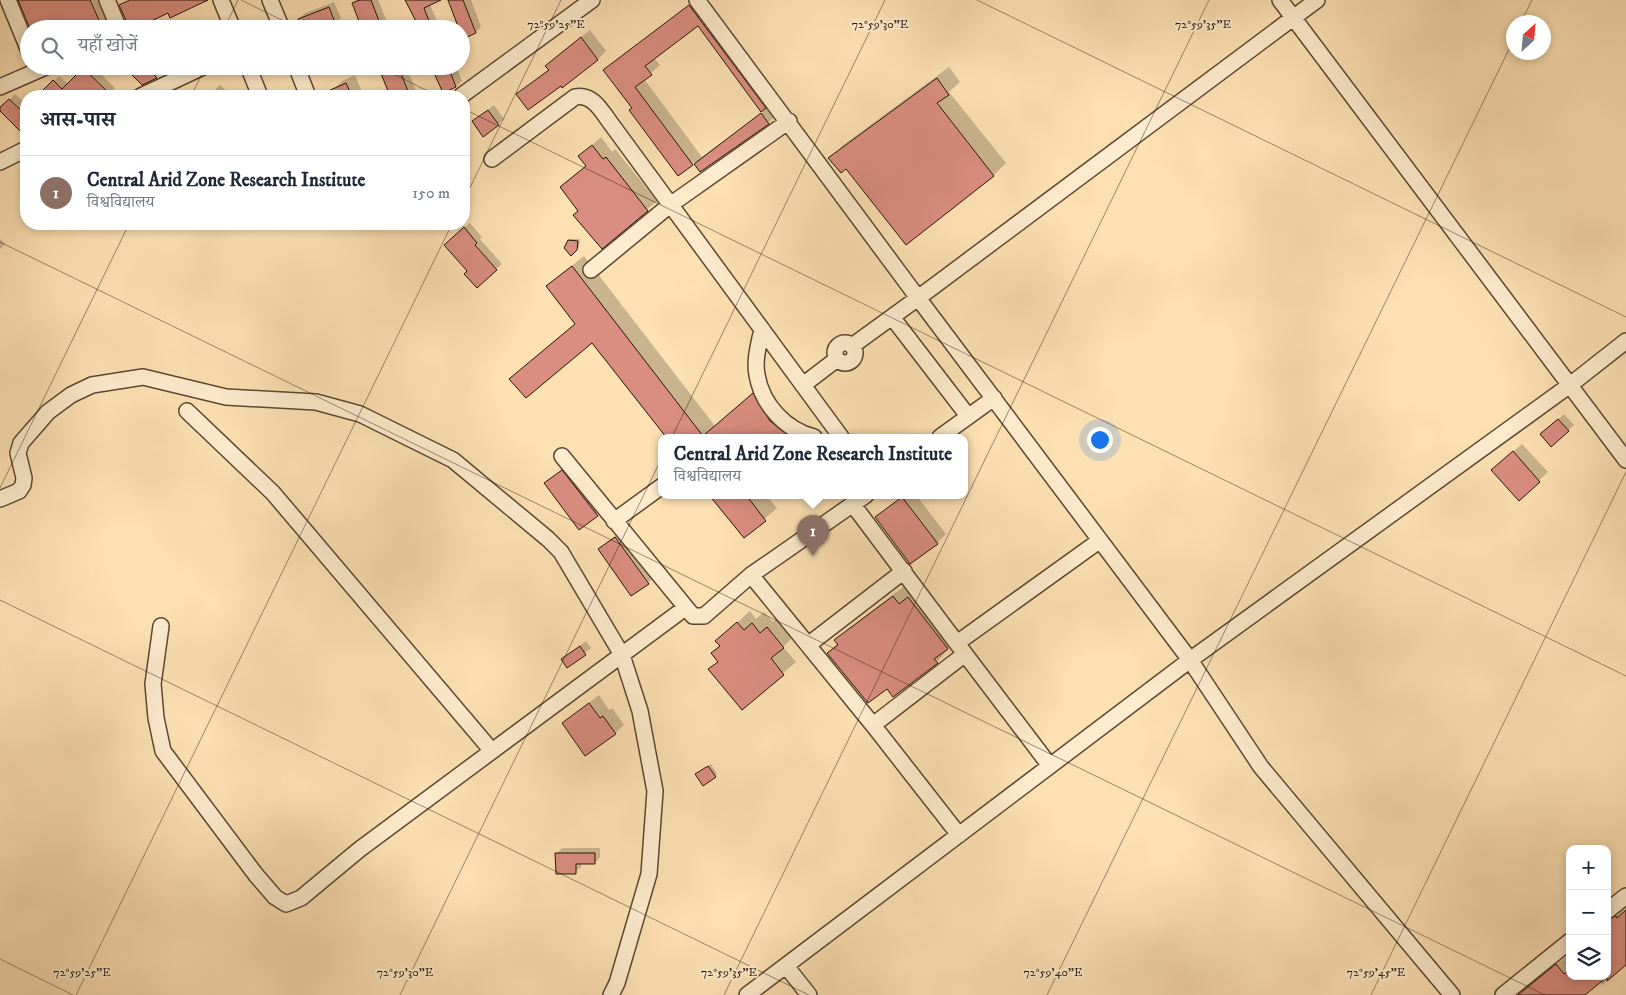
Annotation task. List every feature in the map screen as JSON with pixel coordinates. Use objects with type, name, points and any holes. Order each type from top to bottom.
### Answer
[{"type":"street","points":[[8,0],[20,29]]},
{"type":"street","points":[[107,0],[115,20]]},
{"type":"street","points":[[222,0],[230,20]]},
{"type":"street","points":[[270,0],[278,20]]},
{"type":"street","points":[[469,90],[592,0]]},
{"type":"street","points":[[697,0],[789,121],[1099,541],[1190,660],[1262,767],[1452,995]]},
{"type":"street","points":[[1280,0],[1626,460]]},
{"type":"street","points":[[803,385],[837,359],[844,363],[852,361],[855,354],[852,346],[1317,0]]},
{"type":"street","points":[[0,87],[25,75]]},
{"type":"street","points":[[154,90],[186,75]]},
{"type":"street","points":[[252,75],[258,90]]},
{"type":"street","points":[[300,75],[306,90]]},
{"type":"street","points":[[492,159],[575,97],[583,95],[590,99],[606,118],[839,434]]},
{"type":"street","points":[[591,270],[670,205],[789,121]]},
{"type":"street","points":[[0,162],[20,153]]},
{"type":"street","points":[[892,317],[968,416]]},
{"type":"street","points":[[762,330],[756,359],[756,376],[767,400],[785,424],[793,430],[805,434]]},
{"type":"street","points":[[747,995],[1190,660],[1570,386],[1626,341]]},
{"type":"street","points":[[0,499],[19,491],[23,485],[24,478],[18,453],[21,443],[48,412],[92,385],[143,377],[226,397],[316,402],[336,406],[360,414],[453,460],[561,552],[622,655],[640,711],[655,791],[649,874],[617,983],[610,995]]},
{"type":"street","points":[[944,434],[994,398]]},
{"type":"street","points":[[187,411],[273,493],[492,751]]},
{"type":"street","points":[[562,456],[693,616],[704,616],[751,575],[862,499]]},
{"type":"street","points":[[614,521],[658,489]]},
{"type":"street","points":[[854,506],[1050,766]]},
{"type":"street","points":[[873,724],[961,649],[1099,541]]},
{"type":"street","points":[[808,645],[904,571]]},
{"type":"street","points":[[751,575],[873,724],[959,835]]},
{"type":"street","points":[[161,626],[153,684],[156,718],[163,752],[256,875],[275,897],[286,904],[301,898],[360,848],[685,608]]},
{"type":"street","points":[[1611,908],[1626,896]]},
{"type":"street","points":[[1503,995],[1566,945]]},
{"type":"street","points":[[786,966],[809,995]]},
{"type":"building","points":[[18,0],[90,0],[99,20],[26,20]]},
{"type":"building","points":[[130,0],[208,0],[170,18],[168,13],[154,20],[126,20],[119,5]]},
{"type":"building","points":[[360,0],[371,0],[379,20],[359,20],[352,3]]},
{"type":"building","points":[[405,0],[441,0],[424,8],[429,20],[415,20]]},
{"type":"building","points":[[448,0],[463,0],[476,33],[470,36],[470,20],[456,20]]},
{"type":"building","points":[[689,5],[766,108],[761,112],[698,26],[645,66],[652,75],[635,87],[693,165],[678,176],[629,110],[632,108],[603,70]]},
{"type":"building","points":[[329,7],[334,20],[298,20]]},
{"type":"building","points":[[581,37],[598,60],[562,88],[561,86],[528,110],[516,94],[549,70],[545,66]]},
{"type":"building","points":[[76,75],[90,75],[106,90],[43,90],[53,80],[62,89]]},
{"type":"building","points":[[132,75],[154,75],[157,78],[142,85]]},
{"type":"building","points":[[382,75],[402,75],[408,90],[388,90]]},
{"type":"building","points":[[435,75],[451,75],[456,87],[450,90],[442,90]]},
{"type":"building","points":[[937,78],[949,95],[937,103],[994,176],[906,245],[846,169],[841,173],[828,158]]},
{"type":"building","points":[[346,83],[349,90],[330,90]]},
{"type":"building","points":[[9,99],[20,109],[20,131],[0,111],[0,107]]},
{"type":"building","points":[[488,110],[499,125],[483,137],[472,121]]},
{"type":"building","points":[[761,113],[769,124],[700,172],[694,164]]},
{"type":"building","points":[[592,145],[603,159],[606,157],[648,211],[602,249],[573,215],[578,211],[560,187],[586,166],[578,156]]},
{"type":"building","points":[[461,230],[466,230],[477,243],[475,245],[497,270],[477,288],[464,274],[467,271],[444,245]]},
{"type":"building","points":[[568,240],[578,241],[577,250],[571,256],[564,248]]},
{"type":"building","points":[[572,266],[701,434],[664,434],[592,343],[526,398],[509,379],[575,324],[546,286]]},
{"type":"building","points":[[753,393],[770,421],[786,434],[705,434]]},
{"type":"building","points":[[1558,419],[1569,431],[1551,447],[1540,434]]},
{"type":"building","points":[[1513,451],[1540,482],[1519,501],[1491,470]]},
{"type":"building","points":[[562,470],[598,516],[579,530],[544,483]]},
{"type":"building","points":[[712,499],[749,499],[766,521],[744,538]]},
{"type":"building","points":[[899,499],[904,499],[938,544],[910,564],[875,517]]},
{"type":"building","points":[[615,537],[649,584],[631,596],[598,549]]},
{"type":"building","points":[[893,596],[899,604],[908,597],[948,649],[934,659],[938,663],[893,697],[887,689],[868,703],[827,653],[838,645],[834,640]]},
{"type":"building","points":[[737,622],[744,630],[752,623],[760,633],[767,627],[784,648],[771,658],[784,675],[742,710],[708,669],[718,662],[711,653],[720,646],[715,641]]},
{"type":"building","points":[[580,646],[586,655],[567,668],[561,659]]},
{"type":"building","points":[[589,703],[600,718],[603,716],[616,734],[585,756],[562,723]]},
{"type":"building","points":[[708,766],[716,777],[703,786],[695,774]]},
{"type":"building","points":[[555,853],[595,853],[595,864],[576,864],[576,874],[556,874]]},
{"type":"building","points":[[1626,910],[1626,965],[1611,978],[1611,918],[1616,916],[1617,918]]},
{"type":"building","points":[[1556,964],[1564,974],[1566,973],[1566,980],[1603,980],[1585,995],[1518,995]]},
{"type":"place","name":"Central Arid Zone Research Institute","points":[[813,556]]}]
